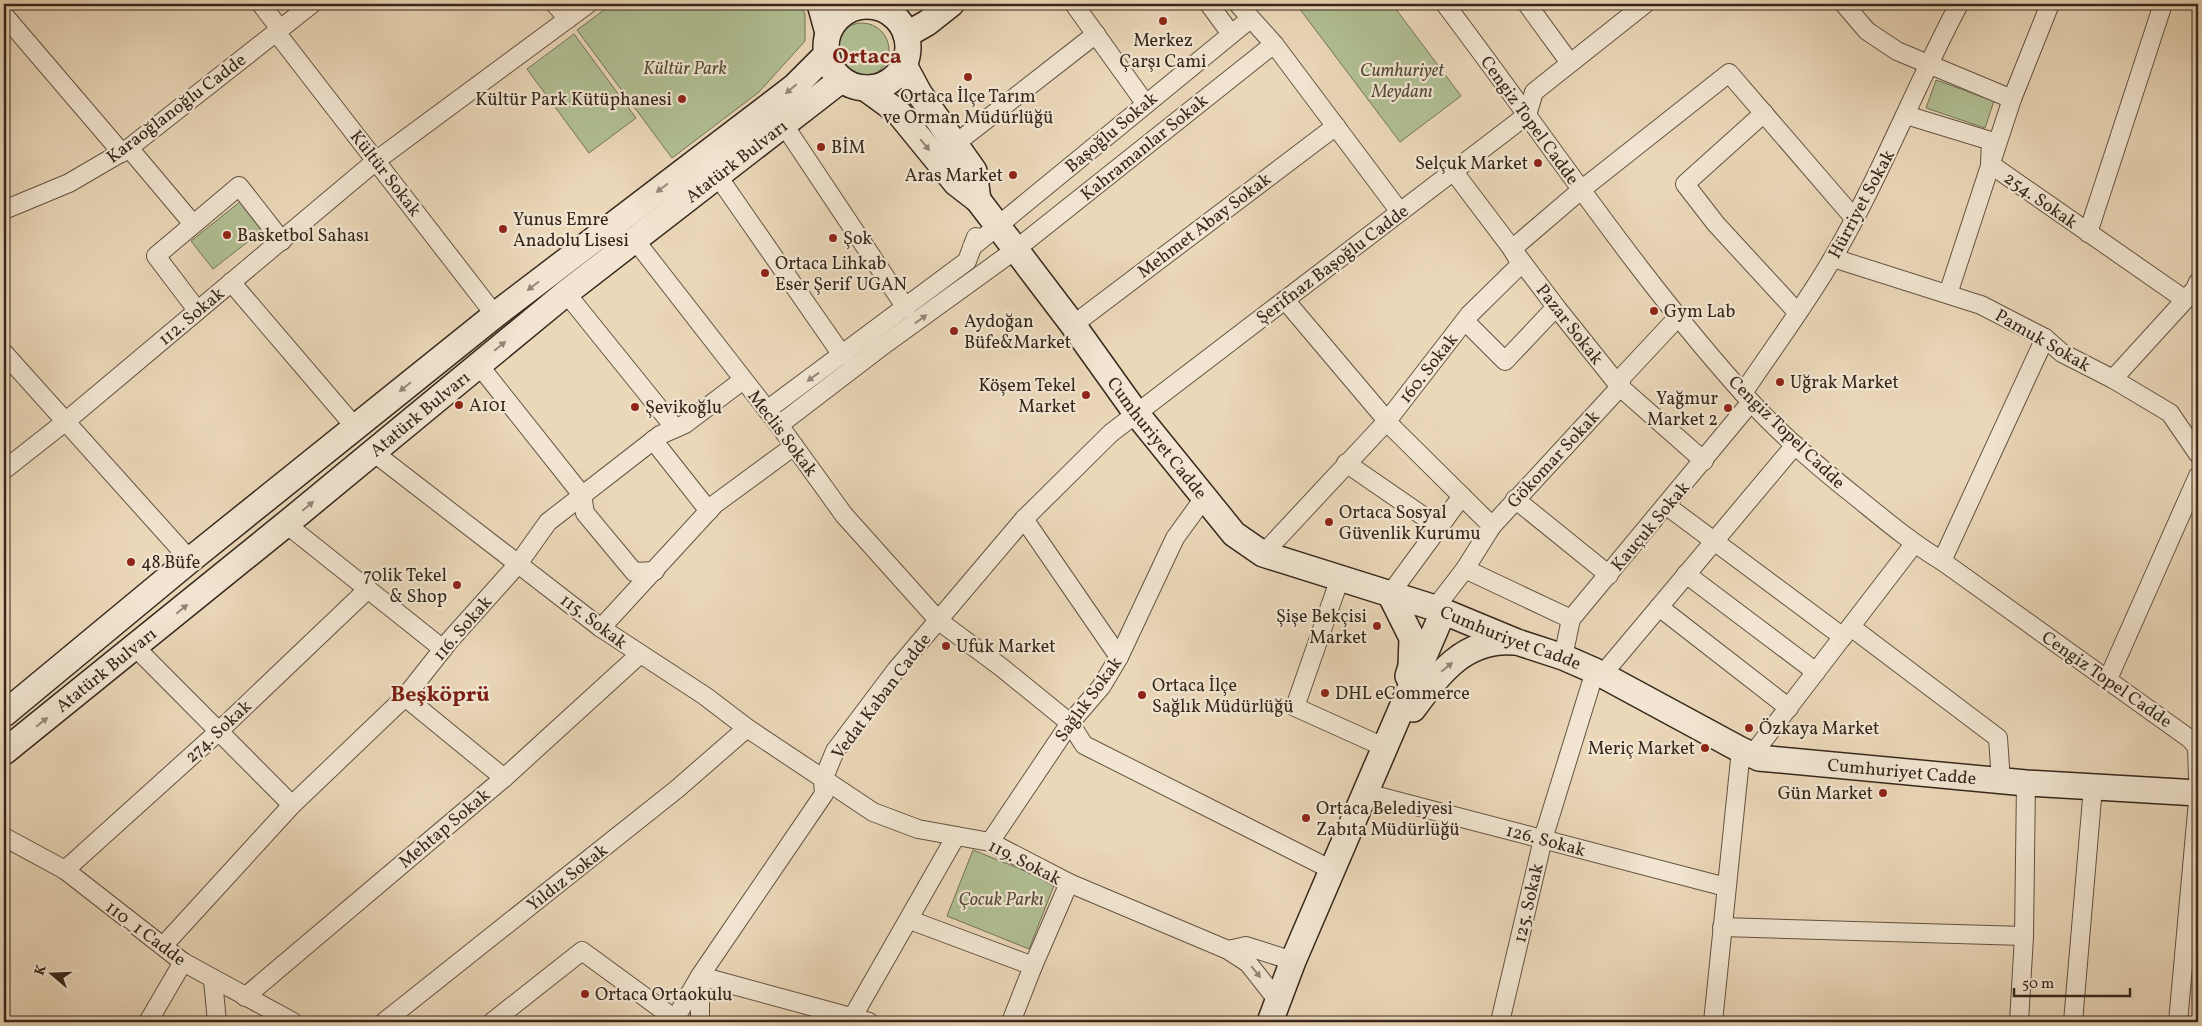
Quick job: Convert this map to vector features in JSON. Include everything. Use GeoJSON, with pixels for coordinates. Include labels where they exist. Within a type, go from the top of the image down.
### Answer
{"type":"FeatureCollection","features":[{"type":"Feature","properties":{"kind":"street","name":"Kültür Sokak"},"geometry":{"type":"LineString","coordinates":[[261,4],[278,31],[495,315]]}},
{"type":"Feature","properties":{"kind":"street","name":"Karaoğlanoğlu Cadde"},"geometry":{"type":"LineString","coordinates":[[5,206],[69,182],[126,151],[312,4]]}},
{"type":"Feature","properties":{"kind":"street"},"geometry":{"type":"LineString","coordinates":[[555,4],[568,19]]}},
{"type":"Feature","properties":{"kind":"street","name":"112. Sokak"},"geometry":{"type":"LineString","coordinates":[[4,470],[65,422],[377,160],[588,4]]}},
{"type":"Feature","properties":{"kind":"street"},"geometry":{"type":"LineString","coordinates":[[820,4],[829,64],[841,80],[856,87],[865,88],[882,85],[891,80],[904,65],[908,45],[906,35],[895,17],[898,7],[862,5],[851,8],[841,14],[833,23],[827,44]]}},
{"type":"Feature","properties":{"kind":"street"},"geometry":{"type":"LineString","coordinates":[[906,35],[927,23],[951,4]]}},
{"type":"Feature","properties":{"kind":"street"},"geometry":{"type":"LineString","coordinates":[[1074,4],[1145,103]]}},
{"type":"Feature","properties":{"kind":"street"},"geometry":{"type":"LineString","coordinates":[[1209,4],[1231,34]]}},
{"type":"Feature","properties":{"kind":"street"},"geometry":{"type":"LineString","coordinates":[[1238,4],[1274,44],[1400,212]]}},
{"type":"Feature","properties":{"kind":"street","name":"Cengiz Topel Cadde"},"geometry":{"type":"LineString","coordinates":[[1447,4],[1581,190],[1678,317],[1747,398],[1840,484],[1914,544],[1942,561],[2190,738],[2197,747],[2198,778]]}},
{"type":"Feature","properties":{"kind":"street"},"geometry":{"type":"LineString","coordinates":[[1527,4],[1570,63]]}},
{"type":"Feature","properties":{"kind":"street"},"geometry":{"type":"LineString","coordinates":[[1527,115],[1534,92],[1645,4]]}},
{"type":"Feature","properties":{"kind":"street"},"geometry":{"type":"LineString","coordinates":[[1844,4],[1867,31],[1897,51],[2012,99]]}},
{"type":"Feature","properties":{"kind":"street"},"geometry":{"type":"LineString","coordinates":[[1948,294],[2012,99],[2050,4]]}},
{"type":"Feature","properties":{"kind":"street"},"geometry":{"type":"LineString","coordinates":[[2088,233],[2163,4]]}},
{"type":"Feature","properties":{"kind":"street","name":"Hürriyet Sokak"},"geometry":{"type":"LineString","coordinates":[[1747,398],[1797,312],[1833,258],[1906,115],[1955,6]]}},
{"type":"Feature","properties":{"kind":"street"},"geometry":{"type":"LineString","coordinates":[[4,15],[194,224]]}},
{"type":"Feature","properties":{"kind":"street","name":"Başoğlu Sokak"},"geometry":{"type":"LineString","coordinates":[[972,247],[1145,103],[1250,19]]}},
{"type":"Feature","properties":{"kind":"street"},"geometry":{"type":"LineString","coordinates":[[955,144],[1096,34]]}},
{"type":"Feature","properties":{"kind":"street","name":"Atatürk Bulvarı"},"geometry":{"type":"LineString","coordinates":[[4,714],[190,560],[495,315],[794,87],[827,44]]}},
{"type":"Feature","properties":{"kind":"street","name":"Kahramanlar Sokak"},"geometry":{"type":"LineString","coordinates":[[779,425],[881,347],[1015,250],[1274,44]]}},
{"type":"Feature","properties":{"kind":"street","name":"Cumhuriyet Cadde"},"geometry":{"type":"LineString","coordinates":[[904,65],[919,93],[974,172],[978,200]]}},
{"type":"Feature","properties":{"kind":"street"},"geometry":{"type":"LineString","coordinates":[[1512,249],[1581,190],[1729,73],[1854,218]]}},
{"type":"Feature","properties":{"kind":"street","name":"Atatürk Bulvarı"},"geometry":{"type":"LineString","coordinates":[[4,752],[286,524],[566,293],[841,80]]}},
{"type":"Feature","properties":{"kind":"street","name":"Cumhuriyet Cadde"},"geometry":{"type":"LineString","coordinates":[[865,88],[898,112],[956,183],[978,200],[1073,325],[1136,413],[1204,498],[1234,534],[1263,554],[1439,610],[1517,642],[1563,657],[1598,673],[1746,753],[1759,758],[2026,784],[2198,793]]}},
{"type":"Feature","properties":{"kind":"street"},"geometry":{"type":"LineString","coordinates":[[1764,113],[1686,184],[1716,224],[1797,312]]}},
{"type":"Feature","properties":{"kind":"street","name":"Şerifnaz Başoğlu Cadde"},"geometry":{"type":"LineString","coordinates":[[1136,413],[1527,115]]}},
{"type":"Feature","properties":{"kind":"street","name":"254. Sokak"},"geometry":{"type":"LineString","coordinates":[[1906,115],[1991,141],[1990,164],[2088,233],[2194,291]]}},
{"type":"Feature","properties":{"kind":"street"},"geometry":{"type":"LineString","coordinates":[[784,125],[906,308]]}},
{"type":"Feature","properties":{"kind":"street","name":"Mehmet Abay Sokak"},"geometry":{"type":"LineString","coordinates":[[1073,325],[1336,126]]}},
{"type":"Feature","properties":{"kind":"street","name":"Pazar Sokak"},"geometry":{"type":"LineString","coordinates":[[1454,172],[1556,307],[1620,387],[1704,461]]}},
{"type":"Feature","properties":{"kind":"street"},"geometry":{"type":"LineString","coordinates":[[717,175],[842,355]]}},
{"type":"Feature","properties":{"kind":"street"},"geometry":{"type":"LineString","coordinates":[[197,310],[156,256],[239,186],[282,241]]}},
{"type":"Feature","properties":{"kind":"street"},"geometry":{"type":"LineString","coordinates":[[767,410],[967,261],[981,225],[978,200]]}},
{"type":"Feature","properties":{"kind":"street","name":"Meclis Sokak"},"geometry":{"type":"LineString","coordinates":[[635,240],[779,425],[844,514],[939,621],[1001,667],[1070,723],[1084,745],[1332,870]]}},
{"type":"Feature","properties":{"kind":"street","name":"160. Sokak"},"geometry":{"type":"LineString","coordinates":[[1263,554],[1387,421],[1465,320],[1521,264],[1512,249]]}},
{"type":"Feature","properties":{"kind":"street","name":"Pamuk Sokak"},"geometry":{"type":"LineString","coordinates":[[1833,258],[1981,305],[2045,338],[2062,353],[2112,379],[2170,413],[2198,454]]}},
{"type":"Feature","properties":{"kind":"street"},"geometry":{"type":"LineString","coordinates":[[231,282],[355,427]]}},
{"type":"Feature","properties":{"kind":"street"},"geometry":{"type":"LineString","coordinates":[[2112,379],[2194,291]]}},
{"type":"Feature","properties":{"kind":"street"},"geometry":{"type":"LineString","coordinates":[[566,293],[675,428]]}},
{"type":"Feature","properties":{"kind":"street"},"geometry":{"type":"LineString","coordinates":[[1285,300],[1387,421],[1492,526]]}},
{"type":"Feature","properties":{"kind":"street"},"geometry":{"type":"LineString","coordinates":[[1465,320],[1505,361],[1556,307]]}},
{"type":"Feature","properties":{"kind":"street","name":"Gökomar Sokak"},"geometry":{"type":"LineString","coordinates":[[1439,610],[1492,526],[1620,387],[1622,377],[1678,317]]}},
{"type":"Feature","properties":{"kind":"street"},"geometry":{"type":"LineString","coordinates":[[1942,561],[2045,338]]}},
{"type":"Feature","properties":{"kind":"street"},"geometry":{"type":"LineString","coordinates":[[4,353],[190,560]]}},
{"type":"Feature","properties":{"kind":"street"},"geometry":{"type":"LineString","coordinates":[[478,364],[582,496],[585,513],[634,572],[655,571]]}},
{"type":"Feature","properties":{"kind":"street","name":"116. Sokak"},"geometry":{"type":"LineString","coordinates":[[162,946],[292,806],[404,698],[443,649],[518,564],[548,522],[653,440],[685,424],[743,380]]}},
{"type":"Feature","properties":{"kind":"street","name":"Kauçuk Sokak"},"geometry":{"type":"LineString","coordinates":[[1563,657],[1571,620],[1704,461],[1747,398]]}},
{"type":"Feature","properties":{"kind":"street","name":"Vedat Kaban Cadde"},"geometry":{"type":"LineString","coordinates":[[492,1022],[582,951],[675,1019],[700,976],[824,794],[823,780],[835,751],[896,670],[1024,518],[1111,433],[1136,413]]}},
{"type":"Feature","properties":{"kind":"street"},"geometry":{"type":"LineString","coordinates":[[653,440],[709,510]]}},
{"type":"Feature","properties":{"kind":"street"},"geometry":{"type":"LineString","coordinates":[[1598,673],[1659,607],[1795,444]]}},
{"type":"Feature","properties":{"kind":"street"},"geometry":{"type":"LineString","coordinates":[[601,628],[709,510],[794,446]]}},
{"type":"Feature","properties":{"kind":"street","name":"115. Sokak"},"geometry":{"type":"LineString","coordinates":[[373,452],[601,628],[639,655],[705,696],[747,728],[823,780]]}},
{"type":"Feature","properties":{"kind":"street"},"geometry":{"type":"LineString","coordinates":[[1346,463],[1438,527]]}},
{"type":"Feature","properties":{"kind":"street"},"geometry":{"type":"LineString","coordinates":[[2108,679],[2198,476]]}},
{"type":"Feature","properties":{"kind":"street"},"geometry":{"type":"LineString","coordinates":[[1386,748],[1411,666],[1412,638],[1390,594],[1462,496]]}},
{"type":"Feature","properties":{"kind":"street","name":"Sağlık Sokak"},"geometry":{"type":"LineString","coordinates":[[990,842],[1070,723],[1100,687],[1119,657],[1175,538],[1204,498]]}},
{"type":"Feature","properties":{"kind":"street"},"geometry":{"type":"LineString","coordinates":[[1515,500],[1609,575]]}},
{"type":"Feature","properties":{"kind":"street"},"geometry":{"type":"LineString","coordinates":[[1667,506],[1714,541],[1998,738],[2001,781]]}},
{"type":"Feature","properties":{"kind":"street"},"geometry":{"type":"LineString","coordinates":[[1024,518],[1119,657]]}},
{"type":"Feature","properties":{"kind":"street"},"geometry":{"type":"LineString","coordinates":[[286,524],[443,649]]}},
{"type":"Feature","properties":{"kind":"street"},"geometry":{"type":"LineString","coordinates":[[1713,1022],[1726,887],[1746,753],[1789,708],[1914,544]]}},
{"type":"Feature","properties":{"kind":"street"},"geometry":{"type":"LineString","coordinates":[[1465,569],[1571,620]]}},
{"type":"Feature","properties":{"kind":"street"},"geometry":{"type":"LineString","coordinates":[[1686,574],[1816,672]]}},
{"type":"Feature","properties":{"kind":"street"},"geometry":{"type":"LineString","coordinates":[[1340,578],[1295,707],[1386,748]]}},
{"type":"Feature","properties":{"kind":"street","name":"274. Sokak"},"geometry":{"type":"LineString","coordinates":[[65,870],[218,732],[368,589]]}},
{"type":"Feature","properties":{"kind":"street"},"geometry":{"type":"LineString","coordinates":[[1659,607],[1789,708]]}},
{"type":"Feature","properties":{"kind":"street"},"geometry":{"type":"LineString","coordinates":[[1274,1012],[1293,961],[1386,748],[1439,610]]}},
{"type":"Feature","properties":{"kind":"street"},"geometry":{"type":"LineString","coordinates":[[1386,748],[1437,676],[1467,651],[1497,641],[1517,642]]}},
{"type":"Feature","properties":{"kind":"street"},"geometry":{"type":"LineString","coordinates":[[135,647],[292,806]]}},
{"type":"Feature","properties":{"kind":"street","name":"Mehtap Sokak"},"geometry":{"type":"LineString","coordinates":[[245,997],[504,778],[639,655]]}},
{"type":"Feature","properties":{"kind":"street","name":"125. Sokak"},"geometry":{"type":"LineString","coordinates":[[1500,1022],[1543,839],[1598,673]]}},
{"type":"Feature","properties":{"kind":"street"},"geometry":{"type":"LineString","coordinates":[[404,698],[504,778]]}},
{"type":"Feature","properties":{"kind":"street","name":"Yıldız Sokak"},"geometry":{"type":"LineString","coordinates":[[384,1022],[677,790],[747,728]]}},
{"type":"Feature","properties":{"kind":"street","name":"119. Sokak"},"geometry":{"type":"LineString","coordinates":[[823,780],[873,812],[918,829],[990,842],[1069,884],[1228,950],[1248,962],[1274,1012]]}},
{"type":"Feature","properties":{"kind":"street"},"geometry":{"type":"LineString","coordinates":[[2019,1022],[2024,936],[2026,784]]}},
{"type":"Feature","properties":{"kind":"street"},"geometry":{"type":"LineString","coordinates":[[2073,1022],[2093,787]]}},
{"type":"Feature","properties":{"kind":"street","name":"126. Sokak"},"geometry":{"type":"LineString","coordinates":[[1366,793],[1726,887]]}},
{"type":"Feature","properties":{"kind":"street"},"geometry":{"type":"LineString","coordinates":[[2178,1022],[2198,801]]}},
{"type":"Feature","properties":{"kind":"street"},"geometry":{"type":"LineString","coordinates":[[700,1022],[700,976],[860,1020],[910,920],[956,836]]}},
{"type":"Feature","properties":{"kind":"street","name":"110_1 Cadde"},"geometry":{"type":"LineString","coordinates":[[4,837],[65,870],[183,962],[293,1022]]}},
{"type":"Feature","properties":{"kind":"street"},"geometry":{"type":"LineString","coordinates":[[1011,1022],[1032,966],[1069,884]]}},
{"type":"Feature","properties":{"kind":"street"},"geometry":{"type":"LineString","coordinates":[[910,920],[1032,966]]}},
{"type":"Feature","properties":{"kind":"street"},"geometry":{"type":"LineString","coordinates":[[1722,927],[2024,936]]}},
{"type":"Feature","properties":{"kind":"street"},"geometry":{"type":"LineString","coordinates":[[1228,950],[1246,946],[1293,961]]}},
{"type":"Feature","properties":{"kind":"street"},"geometry":{"type":"LineString","coordinates":[[148,1022],[183,962]]}},
{"type":"Feature","properties":{"kind":"street"},"geometry":{"type":"LineString","coordinates":[[213,980],[217,1022]]}},
{"type":"Feature","properties":{"kind":"green space","name":"Kültür Park"},"geometry":{"type":"Polygon","coordinates":[[[612,4],[800,4],[805,14],[805,41],[759,92],[672,158],[577,30],[612,4]]]}},
{"type":"Feature","properties":{"kind":"green space","name":"Cumhuriyet Meydanı"},"geometry":{"type":"Polygon","coordinates":[[[1296,4],[1392,4],[1461,96],[1400,142],[1296,4]]]}},
{"type":"Feature","properties":{"kind":"green space"},"geometry":{"type":"Polygon","coordinates":[[[857,23],[867,23],[877,27],[885,35],[889,50],[885,65],[877,73],[867,77],[857,77],[847,73],[839,65],[835,55],[835,45],[839,35],[847,27],[857,23]]]}},
{"type":"Feature","properties":{"kind":"green space"},"geometry":{"type":"Polygon","coordinates":[[[574,34],[636,118],[589,153],[527,69],[574,34]]]}},
{"type":"Feature","properties":{"kind":"green space"},"geometry":{"type":"Polygon","coordinates":[[[1936,80],[1994,101],[1985,128],[1926,108],[1936,80]]]}},
{"type":"Feature","properties":{"kind":"green space","name":"Basketbol Sahası"},"geometry":{"type":"Polygon","coordinates":[[[241,201],[263,230],[213,269],[191,241],[241,201]]]}},
{"type":"Feature","properties":{"kind":"green space","name":"Çocuk Parkı"},"geometry":{"type":"Polygon","coordinates":[[[973,850],[1055,883],[1029,949],[947,916],[973,850]]]}},
{"type":"Feature","properties":{"kind":"place","name":"Merkez Çarşı Cami"},"geometry":{"type":"Point","coordinates":[1163,21]}},
{"type":"Feature","properties":{"kind":"place","name":"Ortaca İlçe Tarım ve Orman Müdürlüğü"},"geometry":{"type":"Point","coordinates":[968,77]}},
{"type":"Feature","properties":{"kind":"place","name":"Kültür Park Kütüphanesi"},"geometry":{"type":"Point","coordinates":[682,99]}},
{"type":"Feature","properties":{"kind":"place","name":"BİM"},"geometry":{"type":"Point","coordinates":[821,147]}},
{"type":"Feature","properties":{"kind":"place","name":"Selçuk Market"},"geometry":{"type":"Point","coordinates":[1538,163]}},
{"type":"Feature","properties":{"kind":"place","name":"Aras Market"},"geometry":{"type":"Point","coordinates":[1013,175]}},
{"type":"Feature","properties":{"kind":"place","name":"Yunus Emre Anadolu Lisesi"},"geometry":{"type":"Point","coordinates":[503,229]}},
{"type":"Feature","properties":{"kind":"place","name":"Basketbol Sahası"},"geometry":{"type":"Point","coordinates":[227,235]}},
{"type":"Feature","properties":{"kind":"place","name":"Şok"},"geometry":{"type":"Point","coordinates":[833,238]}},
{"type":"Feature","properties":{"kind":"place","name":"Ortaca Lihkab Eser Şerif UGAN"},"geometry":{"type":"Point","coordinates":[765,273]}},
{"type":"Feature","properties":{"kind":"place","name":"Gym Lab"},"geometry":{"type":"Point","coordinates":[1654,311]}},
{"type":"Feature","properties":{"kind":"place","name":"Aydoğan Büfe&Market"},"geometry":{"type":"Point","coordinates":[954,331]}},
{"type":"Feature","properties":{"kind":"place","name":"Uğrak Market"},"geometry":{"type":"Point","coordinates":[1780,382]}},
{"type":"Feature","properties":{"kind":"place","name":"Köşem Tekel Market"},"geometry":{"type":"Point","coordinates":[1086,395]}},
{"type":"Feature","properties":{"kind":"place","name":"A101"},"geometry":{"type":"Point","coordinates":[459,405]}},
{"type":"Feature","properties":{"kind":"place","name":"Şevikoğlu"},"geometry":{"type":"Point","coordinates":[635,407]}},
{"type":"Feature","properties":{"kind":"place","name":"Yağmur Market 2"},"geometry":{"type":"Point","coordinates":[1728,408]}},
{"type":"Feature","properties":{"kind":"place","name":"Ortaca Sosyal Güvenlik Kurumu"},"geometry":{"type":"Point","coordinates":[1329,522]}},
{"type":"Feature","properties":{"kind":"place","name":"48 Büfe"},"geometry":{"type":"Point","coordinates":[131,562]}},
{"type":"Feature","properties":{"kind":"place","name":"70lik Tekel & Shop"},"geometry":{"type":"Point","coordinates":[457,585]}},
{"type":"Feature","properties":{"kind":"place","name":"Şişe Bekçisi Market"},"geometry":{"type":"Point","coordinates":[1377,626]}},
{"type":"Feature","properties":{"kind":"place","name":"Ufuk Market"},"geometry":{"type":"Point","coordinates":[946,646]}},
{"type":"Feature","properties":{"kind":"place","name":"DHL eCommerce"},"geometry":{"type":"Point","coordinates":[1325,693]}},
{"type":"Feature","properties":{"kind":"place","name":"Ortaca İlçe Sağlık Müdürlüğü"},"geometry":{"type":"Point","coordinates":[1142,695]}},
{"type":"Feature","properties":{"kind":"place","name":"Özkaya Market"},"geometry":{"type":"Point","coordinates":[1749,728]}},
{"type":"Feature","properties":{"kind":"place","name":"Meriç Market"},"geometry":{"type":"Point","coordinates":[1705,748]}},
{"type":"Feature","properties":{"kind":"place","name":"Gün Market"},"geometry":{"type":"Point","coordinates":[1883,793]}},
{"type":"Feature","properties":{"kind":"place","name":"Ortaca Belediyesi Zabıta Müdürlüğü"},"geometry":{"type":"Point","coordinates":[1306,818]}},
{"type":"Feature","properties":{"kind":"place","name":"Ortaca Ortaokulu"},"geometry":{"type":"Point","coordinates":[585,994]}},
{"type":"Feature","properties":{"kind":"district","name":"Ortaca"},"geometry":{"type":"Point","coordinates":[867,55]}},
{"type":"Feature","properties":{"kind":"district","name":"Beşköprü"},"geometry":{"type":"Point","coordinates":[440,693]}}]}
